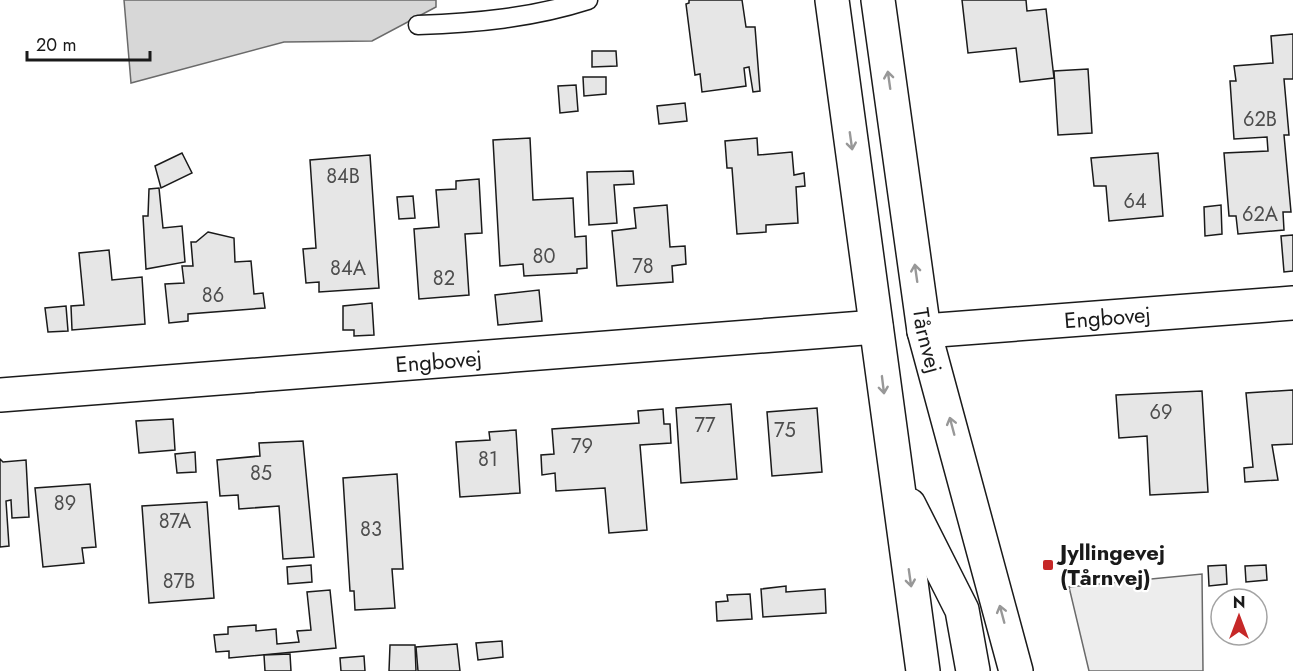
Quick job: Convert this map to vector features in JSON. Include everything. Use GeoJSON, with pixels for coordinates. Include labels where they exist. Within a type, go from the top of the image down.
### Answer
{"type":"FeatureCollection","features":[{"type":"Feature","properties":{"kind":"street"},"geometry":{"type":"LineString","coordinates":[[832,0],[923,671]]}},
{"type":"Feature","properties":{"kind":"street","name":"Tårnvej"},"geometry":{"type":"LineString","coordinates":[[878,0],[924,331],[1016,671]]}},
{"type":"Feature","properties":{"kind":"street","name":"Engbovej"},"geometry":{"type":"LineString","coordinates":[[924,331],[1293,303]]}},
{"type":"Feature","properties":{"kind":"street","name":"Engbovej"},"geometry":{"type":"LineString","coordinates":[[0,395],[876,327]]}},
{"type":"Feature","properties":{"kind":"street"},"geometry":{"type":"LineString","coordinates":[[897,482],[962,610],[973,671]]}},
{"type":"Feature","properties":{"kind":"lane"},"geometry":{"type":"LineString","coordinates":[[418,25],[482,23],[558,9],[588,0]]}},
{"type":"Feature","properties":{"kind":"shaded area"},"geometry":{"type":"Polygon","coordinates":[[[124,0],[436,0],[436,7],[372,41],[284,42],[131,83],[124,0]]]}},
{"type":"Feature","properties":{"kind":"shaded area"},"geometry":{"type":"Polygon","coordinates":[[[1202,574],[1203,671],[1089,671],[1069,587],[1202,574]]]}},
{"type":"Feature","properties":{"kind":"building"},"geometry":{"type":"Polygon","coordinates":[[[689,0],[742,0],[746,27],[755,27],[760,91],[753,92],[749,67],[744,68],[746,86],[702,92],[700,74],[695,75],[686,4],[689,0]]]}},
{"type":"Feature","properties":{"kind":"building"},"geometry":{"type":"Polygon","coordinates":[[[962,0],[1026,0],[1027,11],[1046,9],[1054,78],[1020,82],[1016,48],[968,53],[962,0]]]}},
{"type":"Feature","properties":{"kind":"building"},"geometry":{"type":"Polygon","coordinates":[[[1293,34],[1293,79],[1284,79],[1289,135],[1284,135],[1291,212],[1283,212],[1284,230],[1238,234],[1236,216],[1229,216],[1224,153],[1268,151],[1267,137],[1234,139],[1230,81],[1236,81],[1234,66],[1273,63],[1271,36],[1293,34]]]}},
{"type":"Feature","properties":{"kind":"building"},"geometry":{"type":"Polygon","coordinates":[[[592,51],[616,51],[617,66],[592,67],[592,51]]]}},
{"type":"Feature","properties":{"kind":"building"},"geometry":{"type":"Polygon","coordinates":[[[1088,69],[1092,133],[1058,135],[1054,71],[1088,69]]]}},
{"type":"Feature","properties":{"kind":"building"},"geometry":{"type":"Polygon","coordinates":[[[583,77],[606,77],[606,94],[584,96],[583,77]]]}},
{"type":"Feature","properties":{"kind":"building"},"geometry":{"type":"Polygon","coordinates":[[[576,85],[578,111],[560,113],[558,86],[576,85]]]}},
{"type":"Feature","properties":{"kind":"building"},"geometry":{"type":"Polygon","coordinates":[[[685,103],[687,121],[659,124],[657,106],[685,103]]]}},
{"type":"Feature","properties":{"kind":"building"},"geometry":{"type":"Polygon","coordinates":[[[530,138],[533,200],[573,198],[575,237],[586,236],[587,268],[577,269],[577,273],[524,276],[523,264],[500,266],[493,140],[530,138]]]}},
{"type":"Feature","properties":{"kind":"building"},"geometry":{"type":"Polygon","coordinates":[[[757,138],[758,155],[792,152],[794,175],[804,173],[805,186],[796,187],[798,223],[766,225],[766,232],[737,234],[732,168],[727,168],[725,141],[757,138]]]}},
{"type":"Feature","properties":{"kind":"building"},"geometry":{"type":"Polygon","coordinates":[[[182,153],[192,173],[161,188],[155,166],[182,153]]]}},
{"type":"Feature","properties":{"kind":"building"},"geometry":{"type":"Polygon","coordinates":[[[1158,153],[1163,216],[1109,221],[1106,186],[1094,186],[1091,158],[1158,153]]]}},
{"type":"Feature","properties":{"kind":"building"},"geometry":{"type":"Polygon","coordinates":[[[370,155],[379,288],[319,292],[319,282],[306,283],[303,249],[316,248],[310,160],[370,155]]]}},
{"type":"Feature","properties":{"kind":"building"},"geometry":{"type":"Polygon","coordinates":[[[633,171],[634,184],[614,185],[617,223],[589,225],[587,172],[633,171]]]}},
{"type":"Feature","properties":{"kind":"building"},"geometry":{"type":"Polygon","coordinates":[[[479,179],[482,233],[465,234],[469,295],[419,299],[414,229],[439,227],[436,190],[456,189],[456,181],[479,179]]]}},
{"type":"Feature","properties":{"kind":"building"},"geometry":{"type":"Polygon","coordinates":[[[159,188],[163,228],[182,226],[185,262],[146,269],[143,216],[148,216],[149,189],[159,188]]]}},
{"type":"Feature","properties":{"kind":"building"},"geometry":{"type":"Polygon","coordinates":[[[413,196],[415,218],[399,219],[397,197],[413,196]]]}},
{"type":"Feature","properties":{"kind":"building"},"geometry":{"type":"Polygon","coordinates":[[[667,205],[670,247],[685,246],[686,264],[672,266],[673,282],[617,286],[612,231],[636,228],[634,208],[667,205]]]}},
{"type":"Feature","properties":{"kind":"building"},"geometry":{"type":"Polygon","coordinates":[[[1221,205],[1222,234],[1205,236],[1204,207],[1221,205]]]}},
{"type":"Feature","properties":{"kind":"building"},"geometry":{"type":"Polygon","coordinates":[[[208,232],[234,238],[235,262],[251,261],[254,294],[263,293],[265,308],[188,314],[188,321],[169,323],[165,284],[184,283],[182,266],[193,266],[191,242],[196,242],[208,232]]]}},
{"type":"Feature","properties":{"kind":"building"},"geometry":{"type":"Polygon","coordinates":[[[1293,235],[1293,271],[1284,272],[1281,236],[1293,235]]]}},
{"type":"Feature","properties":{"kind":"building"},"geometry":{"type":"Polygon","coordinates":[[[109,250],[112,280],[142,277],[145,324],[72,330],[71,306],[84,305],[79,253],[109,250]]]}},
{"type":"Feature","properties":{"kind":"building"},"geometry":{"type":"Polygon","coordinates":[[[539,290],[542,321],[498,325],[495,295],[539,290]]]}},
{"type":"Feature","properties":{"kind":"building"},"geometry":{"type":"Polygon","coordinates":[[[372,303],[374,335],[354,336],[354,330],[343,330],[343,306],[372,303]]]}},
{"type":"Feature","properties":{"kind":"building"},"geometry":{"type":"Polygon","coordinates":[[[66,306],[68,331],[48,332],[45,308],[66,306]]]}},
{"type":"Feature","properties":{"kind":"building"},"geometry":{"type":"Polygon","coordinates":[[[1293,390],[1293,444],[1272,445],[1278,480],[1245,482],[1244,468],[1253,467],[1246,393],[1293,390]]]}},
{"type":"Feature","properties":{"kind":"building"},"geometry":{"type":"Polygon","coordinates":[[[1202,391],[1208,492],[1150,495],[1147,436],[1119,438],[1116,395],[1202,391]]]}},
{"type":"Feature","properties":{"kind":"building"},"geometry":{"type":"Polygon","coordinates":[[[731,404],[737,479],[681,483],[676,408],[731,404]]]}},
{"type":"Feature","properties":{"kind":"building"},"geometry":{"type":"Polygon","coordinates":[[[817,408],[822,472],[772,476],[767,412],[817,408]]]}},
{"type":"Feature","properties":{"kind":"building"},"geometry":{"type":"Polygon","coordinates":[[[663,409],[664,424],[670,424],[671,443],[640,445],[647,530],[609,533],[605,488],[556,491],[555,473],[542,475],[541,455],[554,454],[552,429],[639,423],[638,411],[663,409]]]}},
{"type":"Feature","properties":{"kind":"building"},"geometry":{"type":"Polygon","coordinates":[[[173,419],[175,450],[139,453],[136,421],[173,419]]]}},
{"type":"Feature","properties":{"kind":"building"},"geometry":{"type":"Polygon","coordinates":[[[516,430],[520,493],[460,497],[456,442],[490,440],[489,432],[516,430]]]}},
{"type":"Feature","properties":{"kind":"building"},"geometry":{"type":"Polygon","coordinates":[[[303,441],[314,557],[283,559],[279,506],[239,509],[238,495],[220,496],[217,460],[260,456],[259,443],[303,441]]]}},
{"type":"Feature","properties":{"kind":"building"},"geometry":{"type":"Polygon","coordinates":[[[195,452],[196,472],[177,473],[175,454],[195,452]]]}},
{"type":"Feature","properties":{"kind":"building"},"geometry":{"type":"Polygon","coordinates":[[[0,459],[3,462],[26,460],[29,517],[12,518],[11,500],[6,501],[9,546],[0,547],[0,459]]]}},
{"type":"Feature","properties":{"kind":"building"},"geometry":{"type":"Polygon","coordinates":[[[397,474],[403,569],[392,569],[395,608],[355,610],[354,591],[350,591],[343,478],[397,474]]]}},
{"type":"Feature","properties":{"kind":"building"},"geometry":{"type":"Polygon","coordinates":[[[90,484],[96,547],[82,548],[84,563],[43,567],[35,488],[90,484]]]}},
{"type":"Feature","properties":{"kind":"building"},"geometry":{"type":"Polygon","coordinates":[[[207,502],[214,598],[149,603],[142,506],[207,502]]]}},
{"type":"Feature","properties":{"kind":"building"},"geometry":{"type":"Polygon","coordinates":[[[311,565],[312,582],[288,584],[287,567],[311,565]]]}},
{"type":"Feature","properties":{"kind":"building"},"geometry":{"type":"Polygon","coordinates":[[[1226,565],[1227,584],[1209,586],[1208,566],[1226,565]]]}},
{"type":"Feature","properties":{"kind":"building"},"geometry":{"type":"Polygon","coordinates":[[[1266,565],[1267,580],[1246,582],[1245,566],[1266,565]]]}},
{"type":"Feature","properties":{"kind":"building"},"geometry":{"type":"Polygon","coordinates":[[[786,586],[786,592],[825,589],[826,613],[763,617],[761,589],[786,586]]]}},
{"type":"Feature","properties":{"kind":"building"},"geometry":{"type":"Polygon","coordinates":[[[330,590],[336,648],[229,658],[229,651],[216,652],[214,635],[228,634],[228,627],[256,625],[256,631],[276,629],[277,644],[299,642],[297,631],[311,630],[307,592],[330,590]]]}},
{"type":"Feature","properties":{"kind":"building"},"geometry":{"type":"Polygon","coordinates":[[[750,594],[752,619],[717,621],[716,602],[728,601],[727,595],[750,594]]]}},
{"type":"Feature","properties":{"kind":"building"},"geometry":{"type":"Polygon","coordinates":[[[502,641],[503,657],[478,660],[476,643],[502,641]]]}},
{"type":"Feature","properties":{"kind":"building"},"geometry":{"type":"Polygon","coordinates":[[[457,644],[460,671],[418,671],[416,647],[457,644]]]}},
{"type":"Feature","properties":{"kind":"building"},"geometry":{"type":"Polygon","coordinates":[[[390,645],[415,645],[416,671],[389,671],[390,645]]]}},
{"type":"Feature","properties":{"kind":"building"},"geometry":{"type":"Polygon","coordinates":[[[290,654],[291,671],[265,671],[264,655],[290,654]]]}},
{"type":"Feature","properties":{"kind":"building"},"geometry":{"type":"Polygon","coordinates":[[[364,656],[365,671],[341,671],[340,658],[364,656]]]}},
{"type":"Feature","properties":{"kind":"place","name":"Jyllingevej (Tårnvej)"},"geometry":{"type":"Point","coordinates":[1048,565]}}]}
